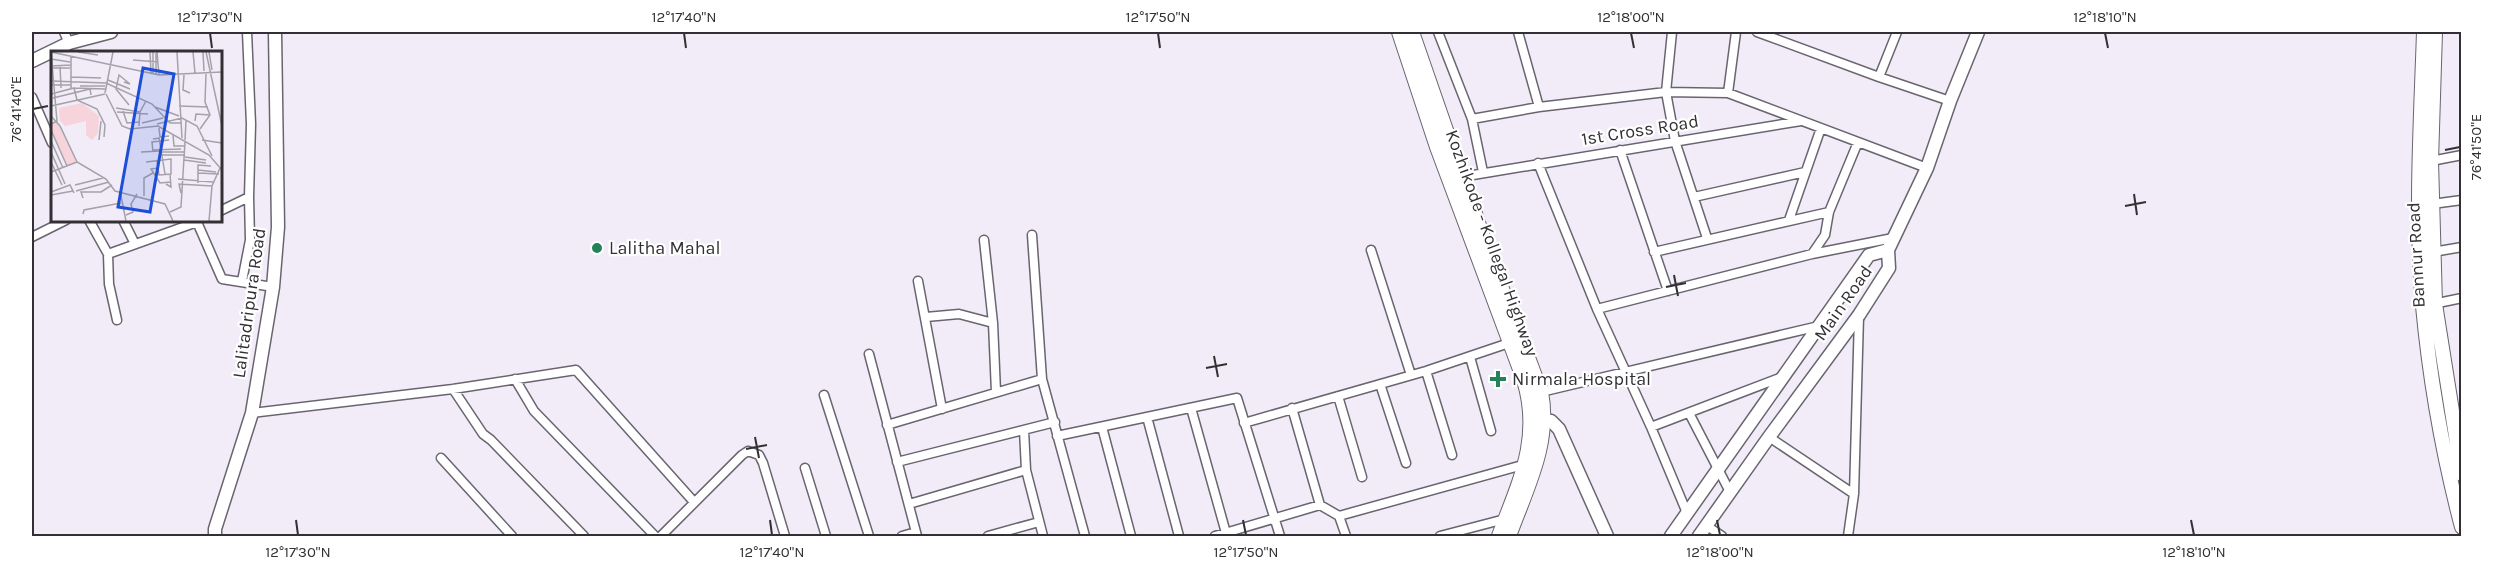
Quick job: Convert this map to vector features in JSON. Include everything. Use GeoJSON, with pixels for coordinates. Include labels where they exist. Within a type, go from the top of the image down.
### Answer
{"type":"FeatureCollection","features":[{"type":"Feature","properties":{"kind":"main road","name":"Kozhikode - Kollegal Highway"},"geometry":{"type":"LineString","coordinates":[[1398,32],[1437,147],[1515,341],[1541,392],[1538,419]]}},
{"type":"Feature","properties":{"kind":"main road","name":"Kozhikode - Kollegal Highway"},"geometry":{"type":"LineString","coordinates":[[1412,32],[1515,341],[1543,435],[1499,537]]}},
{"type":"Feature","properties":{"kind":"main road"},"geometry":{"type":"LineString","coordinates":[[2424,32],[2419,195],[2445,463],[2462,527]]}},
{"type":"Feature","properties":{"kind":"main road","name":"Bannur Road"},"geometry":{"type":"LineString","coordinates":[[2435,32],[2431,161],[2433,252],[2429,304],[2462,474]]}},
{"type":"Feature","properties":{"kind":"main road","name":"Kozhikode - Kollegal Highway"},"geometry":{"type":"LineString","coordinates":[[1509,537],[1531,464]]}},
{"type":"Feature","properties":{"kind":"street"},"geometry":{"type":"LineString","coordinates":[[32,61],[66,37],[111,32]]}},
{"type":"Feature","properties":{"kind":"street"},"geometry":{"type":"LineString","coordinates":[[242,281],[249,240],[251,124],[247,32]]}},
{"type":"Feature","properties":{"kind":"street","name":"Lalitadripura Road"},"geometry":{"type":"LineString","coordinates":[[214,537],[214,529],[252,413],[273,287],[278,215],[275,32]]}},
{"type":"Feature","properties":{"kind":"street"},"geometry":{"type":"LineString","coordinates":[[1438,32],[1472,119],[1483,172]]}},
{"type":"Feature","properties":{"kind":"street"},"geometry":{"type":"LineString","coordinates":[[1518,32],[1539,107]]}},
{"type":"Feature","properties":{"kind":"street"},"geometry":{"type":"LineString","coordinates":[[1672,32],[1666,92],[1675,141],[1707,238]]}},
{"type":"Feature","properties":{"kind":"street"},"geometry":{"type":"LineString","coordinates":[[1728,93],[1736,32]]}},
{"type":"Feature","properties":{"kind":"street"},"geometry":{"type":"LineString","coordinates":[[1757,32],[1950,101]]}},
{"type":"Feature","properties":{"kind":"street"},"geometry":{"type":"LineString","coordinates":[[1879,77],[1897,32]]}},
{"type":"Feature","properties":{"kind":"street","name":"Main Road"},"geometry":{"type":"LineString","coordinates":[[1699,537],[1769,436],[1859,315],[1889,268],[1891,244],[1927,168],[1950,101],[1978,32]]}},
{"type":"Feature","properties":{"kind":"street"},"geometry":{"type":"LineString","coordinates":[[1472,119],[1539,107],[1666,92],[1728,93],[1927,168]]}},
{"type":"Feature","properties":{"kind":"street"},"geometry":{"type":"LineString","coordinates":[[32,98],[51,141]]}},
{"type":"Feature","properties":{"kind":"street","name":"1st Cross Road"},"geometry":{"type":"LineString","coordinates":[[1461,177],[1802,121]]}},
{"type":"Feature","properties":{"kind":"street"},"geometry":{"type":"LineString","coordinates":[[1790,220],[1821,128]]}},
{"type":"Feature","properties":{"kind":"street"},"geometry":{"type":"LineString","coordinates":[[1812,254],[1825,235],[1829,212],[1858,142]]}},
{"type":"Feature","properties":{"kind":"street"},"geometry":{"type":"LineString","coordinates":[[1620,150],[1668,291]]}},
{"type":"Feature","properties":{"kind":"street"},"geometry":{"type":"LineString","coordinates":[[2431,161],[2462,155]]}},
{"type":"Feature","properties":{"kind":"street"},"geometry":{"type":"LineString","coordinates":[[1538,163],[1597,309],[1687,513]]}},
{"type":"Feature","properties":{"kind":"street"},"geometry":{"type":"LineString","coordinates":[[1694,197],[1805,172]]}},
{"type":"Feature","properties":{"kind":"street"},"geometry":{"type":"LineString","coordinates":[[222,210],[249,197]]}},
{"type":"Feature","properties":{"kind":"street"},"geometry":{"type":"LineString","coordinates":[[2432,204],[2462,200]]}},
{"type":"Feature","properties":{"kind":"street"},"geometry":{"type":"LineString","coordinates":[[1654,252],[1707,238],[1829,212]]}},
{"type":"Feature","properties":{"kind":"street"},"geometry":{"type":"LineString","coordinates":[[32,237],[62,222]]}},
{"type":"Feature","properties":{"kind":"street"},"geometry":{"type":"LineString","coordinates":[[90,222],[108,254],[109,284],[117,320]]}},
{"type":"Feature","properties":{"kind":"street"},"geometry":{"type":"LineString","coordinates":[[124,222],[135,244]]}},
{"type":"Feature","properties":{"kind":"street"},"geometry":{"type":"LineString","coordinates":[[108,254],[195,222]]}},
{"type":"Feature","properties":{"kind":"street"},"geometry":{"type":"LineString","coordinates":[[198,222],[222,279],[273,287]]}},
{"type":"Feature","properties":{"kind":"street"},"geometry":{"type":"LineString","coordinates":[[1032,235],[1042,380],[1085,537]]}},
{"type":"Feature","properties":{"kind":"street"},"geometry":{"type":"LineString","coordinates":[[984,240],[993,323],[996,392]]}},
{"type":"Feature","properties":{"kind":"street"},"geometry":{"type":"LineString","coordinates":[[1597,309],[1812,254],[1891,244]]}},
{"type":"Feature","properties":{"kind":"street"},"geometry":{"type":"LineString","coordinates":[[1671,537],[1869,255],[1891,244]]}},
{"type":"Feature","properties":{"kind":"street"},"geometry":{"type":"LineString","coordinates":[[2433,252],[2462,247]]}},
{"type":"Feature","properties":{"kind":"street"},"geometry":{"type":"LineString","coordinates":[[1371,250],[1411,375]]}},
{"type":"Feature","properties":{"kind":"street"},"geometry":{"type":"LineString","coordinates":[[918,281],[926,317],[933,371],[942,409]]}},
{"type":"Feature","properties":{"kind":"street"},"geometry":{"type":"LineString","coordinates":[[2429,304],[2462,298]]}},
{"type":"Feature","properties":{"kind":"street"},"geometry":{"type":"LineString","coordinates":[[926,317],[959,314],[993,323]]}},
{"type":"Feature","properties":{"kind":"street"},"geometry":{"type":"LineString","coordinates":[[1848,537],[1854,494],[1859,315]]}},
{"type":"Feature","properties":{"kind":"street"},"geometry":{"type":"LineString","coordinates":[[1541,392],[1625,370],[1820,326]]}},
{"type":"Feature","properties":{"kind":"street"},"geometry":{"type":"LineString","coordinates":[[1244,423],[1426,371],[1515,341]]}},
{"type":"Feature","properties":{"kind":"street"},"geometry":{"type":"LineString","coordinates":[[869,354],[916,534],[902,537]]}},
{"type":"Feature","properties":{"kind":"street"},"geometry":{"type":"LineString","coordinates":[[1470,357],[1491,431]]}},
{"type":"Feature","properties":{"kind":"street"},"geometry":{"type":"LineString","coordinates":[[252,413],[576,370],[694,502]]}},
{"type":"Feature","properties":{"kind":"street"},"geometry":{"type":"LineString","coordinates":[[1426,371],[1452,455]]}},
{"type":"Feature","properties":{"kind":"street"},"geometry":{"type":"LineString","coordinates":[[1651,428],[1784,376]]}},
{"type":"Feature","properties":{"kind":"street"},"geometry":{"type":"LineString","coordinates":[[515,379],[534,411],[656,537]]}},
{"type":"Feature","properties":{"kind":"street"},"geometry":{"type":"LineString","coordinates":[[888,425],[1042,380]]}},
{"type":"Feature","properties":{"kind":"street"},"geometry":{"type":"LineString","coordinates":[[1380,384],[1406,464]]}},
{"type":"Feature","properties":{"kind":"street"},"geometry":{"type":"LineString","coordinates":[[453,388],[483,434],[584,537]]}},
{"type":"Feature","properties":{"kind":"street"},"geometry":{"type":"LineString","coordinates":[[824,395],[869,537]]}},
{"type":"Feature","properties":{"kind":"street"},"geometry":{"type":"LineString","coordinates":[[1338,396],[1362,477]]}},
{"type":"Feature","properties":{"kind":"street"},"geometry":{"type":"LineString","coordinates":[[1057,436],[1237,398],[1280,537]]}},
{"type":"Feature","properties":{"kind":"street"},"geometry":{"type":"LineString","coordinates":[[1191,408],[1226,533]]}},
{"type":"Feature","properties":{"kind":"street"},"geometry":{"type":"LineString","coordinates":[[1292,408],[1320,505],[1339,516],[1346,537]]}},
{"type":"Feature","properties":{"kind":"street"},"geometry":{"type":"LineString","coordinates":[[1689,413],[1730,492]]}},
{"type":"Feature","properties":{"kind":"street"},"geometry":{"type":"LineString","coordinates":[[1147,417],[1179,537]]}},
{"type":"Feature","properties":{"kind":"street"},"geometry":{"type":"LineString","coordinates":[[1538,419],[1551,421],[1559,429],[1607,537]]}},
{"type":"Feature","properties":{"kind":"street"},"geometry":{"type":"LineString","coordinates":[[897,462],[1055,422]]}},
{"type":"Feature","properties":{"kind":"street"},"geometry":{"type":"LineString","coordinates":[[1102,427],[1131,537]]}},
{"type":"Feature","properties":{"kind":"street"},"geometry":{"type":"LineString","coordinates":[[1024,430],[1026,470],[1043,537]]}},
{"type":"Feature","properties":{"kind":"street"},"geometry":{"type":"LineString","coordinates":[[1769,436],[1854,494]]}},
{"type":"Feature","properties":{"kind":"street"},"geometry":{"type":"LineString","coordinates":[[661,537],[742,454],[748,451],[759,455],[763,463],[785,537]]}},
{"type":"Feature","properties":{"kind":"street"},"geometry":{"type":"LineString","coordinates":[[441,458],[512,537]]}},
{"type":"Feature","properties":{"kind":"street"},"geometry":{"type":"LineString","coordinates":[[1339,516],[1531,464]]}},
{"type":"Feature","properties":{"kind":"street"},"geometry":{"type":"LineString","coordinates":[[805,468],[826,537]]}},
{"type":"Feature","properties":{"kind":"street"},"geometry":{"type":"LineString","coordinates":[[909,504],[1026,470]]}},
{"type":"Feature","properties":{"kind":"street"},"geometry":{"type":"LineString","coordinates":[[1215,537],[1320,505]]}},
{"type":"Feature","properties":{"kind":"street"},"geometry":{"type":"LineString","coordinates":[[1440,537],[1505,519]]}},
{"type":"Feature","properties":{"kind":"street"},"geometry":{"type":"LineString","coordinates":[[988,537],[1039,522]]}},
{"type":"Feature","properties":{"kind":"street"},"geometry":{"type":"LineString","coordinates":[[1707,526],[1722,537]]}},
{"type":"Feature","properties":{"kind":"place","name":"Lalitha Mahal"},"geometry":{"type":"Point","coordinates":[597,248]}},
{"type":"Feature","properties":{"kind":"place","name":"Nirmala Hospital"},"geometry":{"type":"Point","coordinates":[1498,379]}}]}
